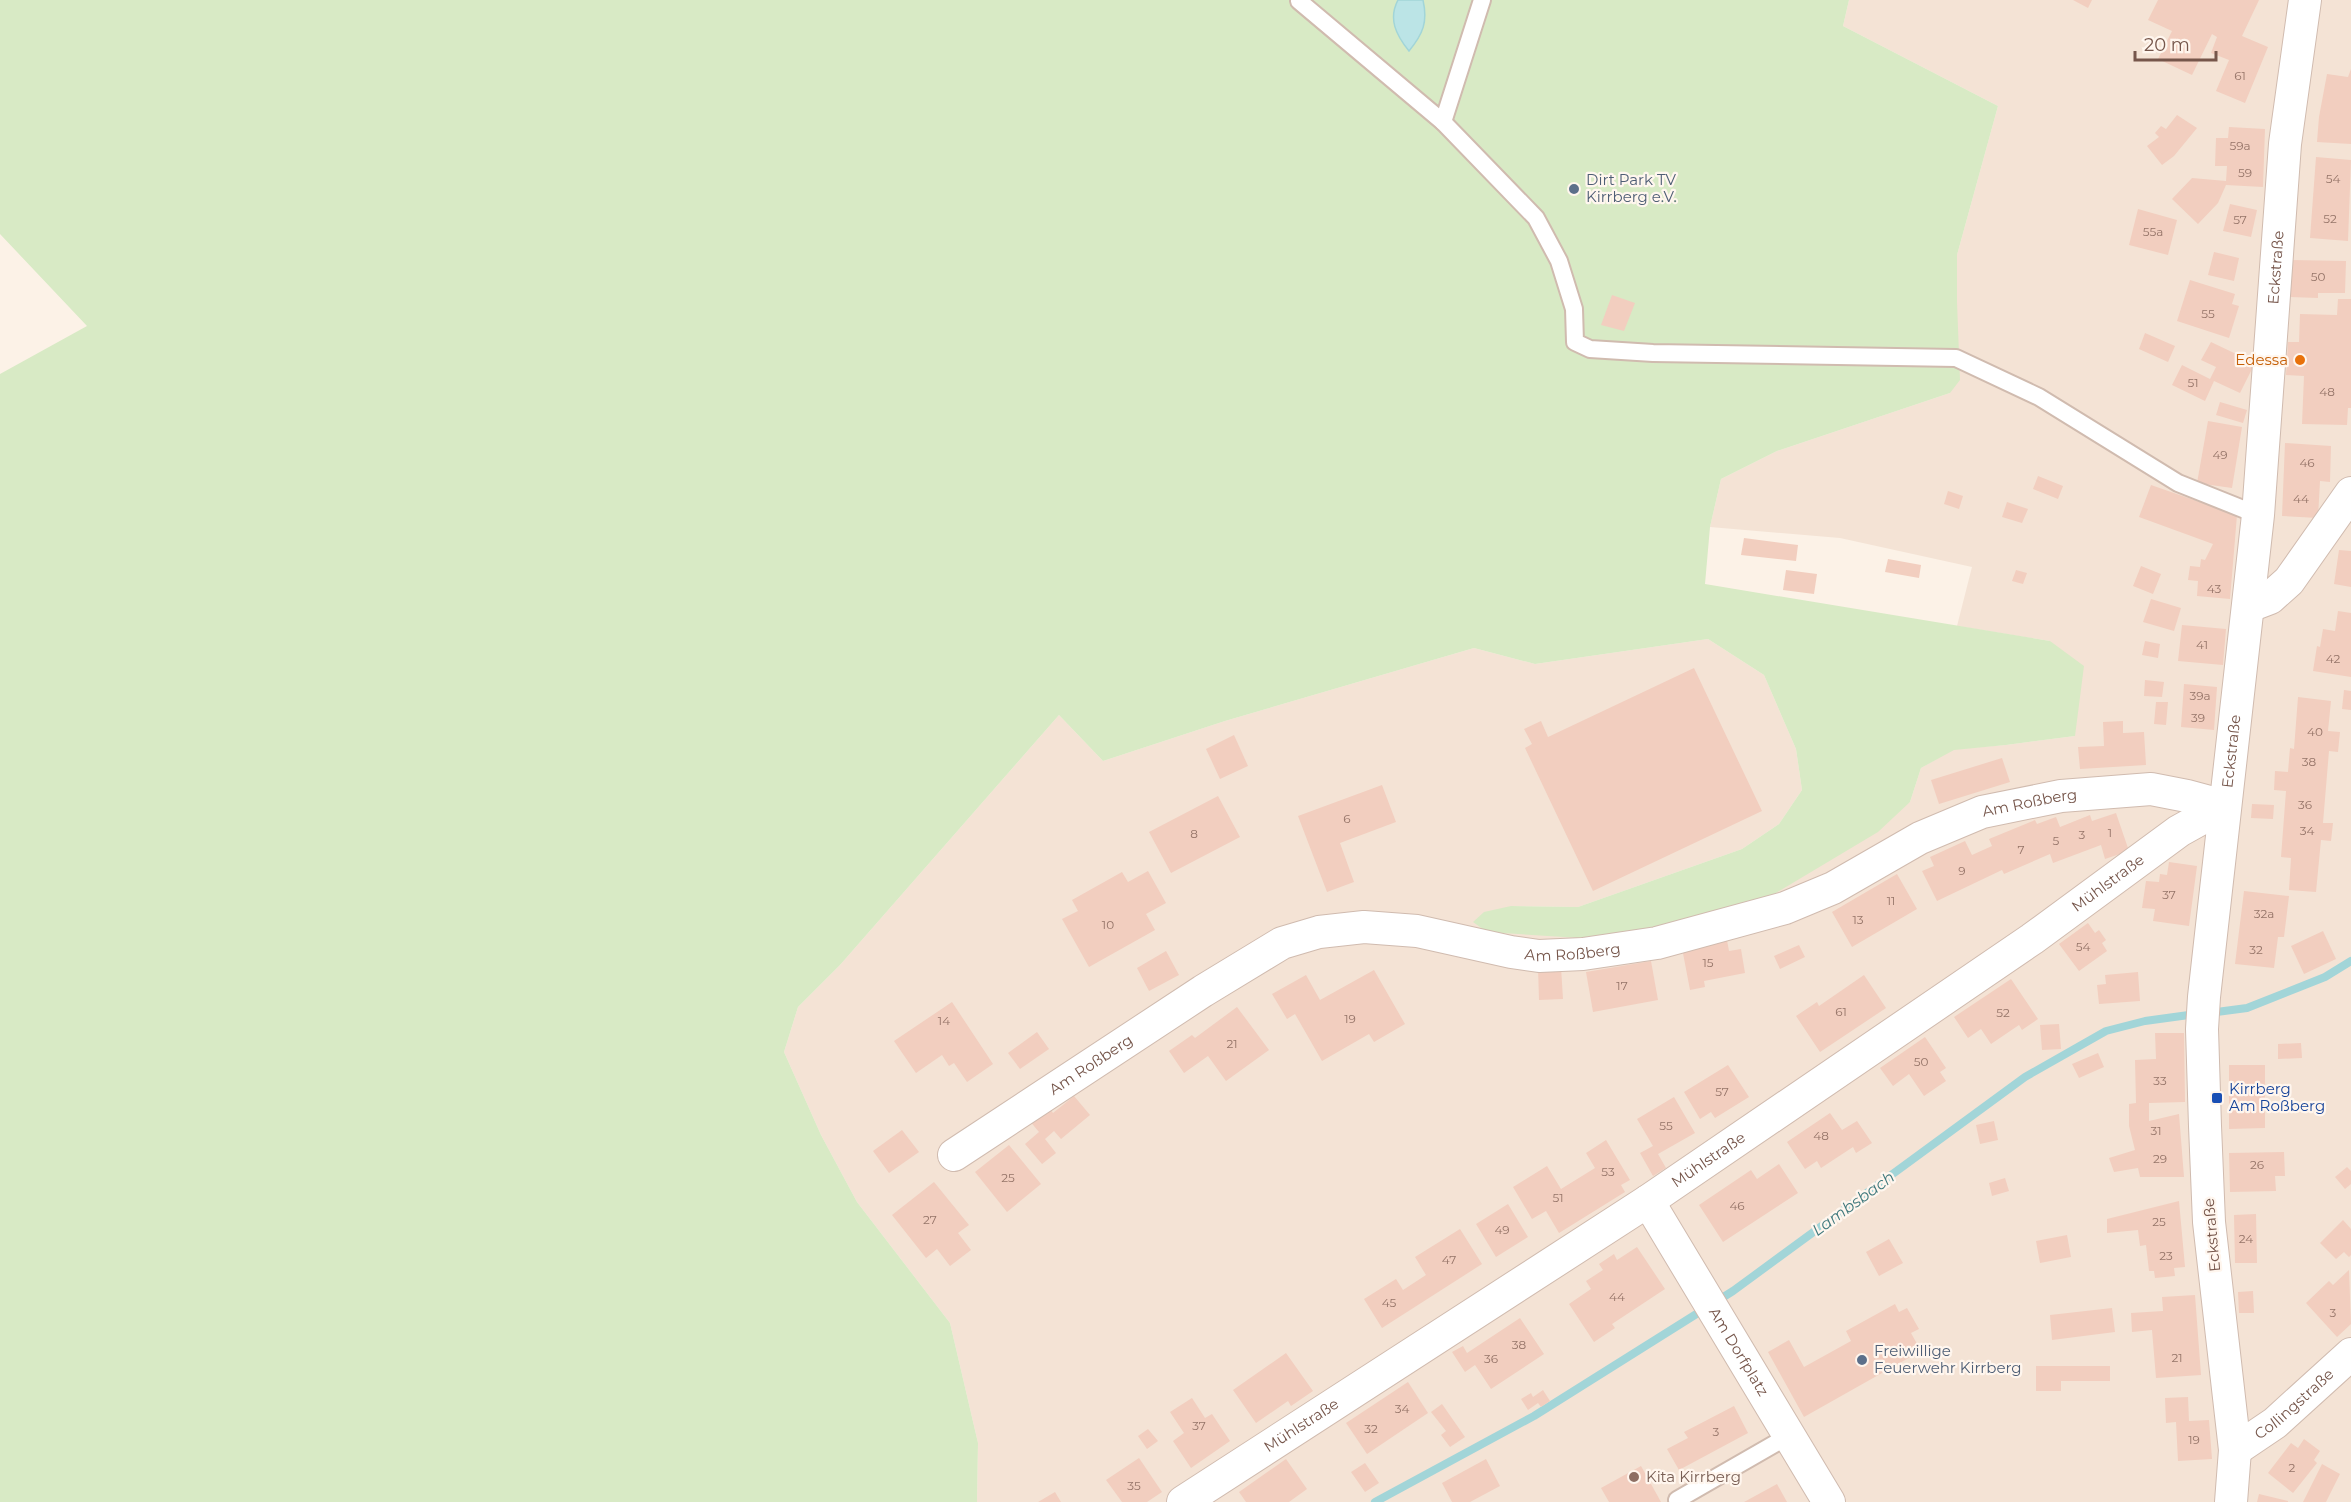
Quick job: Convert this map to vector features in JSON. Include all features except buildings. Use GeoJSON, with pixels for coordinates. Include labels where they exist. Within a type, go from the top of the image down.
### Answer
{"type":"FeatureCollection","features":[{"type":"Feature","properties":{"kind":"street","name":"Eckstraße"},"geometry":{"type":"LineString","coordinates":[[2231,1502],[2235,1449],[2209,1222],[2202,1029],[2224,806],[2258,515],[2285,144],[2305,0]]}},
{"type":"Feature","properties":{"kind":"street"},"geometry":{"type":"LineString","coordinates":[[2249,606],[2270,598],[2289,581],[2351,493]]}},
{"type":"Feature","properties":{"kind":"street","name":"Am Roßberg"},"geometry":{"type":"LineString","coordinates":[[954,1155],[1203,991],[1282,943],[1319,932],[1364,927],[1417,931],[1539,956],[1583,954],[1657,943],[1785,908],[1833,888],[1920,838],[1982,812],[2061,796],[2151,789],[2224,806]]}},
{"type":"Feature","properties":{"kind":"street","name":"Mühlstraße"},"geometry":{"type":"LineString","coordinates":[[1184,1502],[1647,1201],[2032,939],[2179,831],[2224,806]]}},
{"type":"Feature","properties":{"kind":"street","name":"Am Dorfplatz"},"geometry":{"type":"LineString","coordinates":[[1647,1201],[1829,1502]]}},
{"type":"Feature","properties":{"kind":"street","name":"Collingstraße"},"geometry":{"type":"LineString","coordinates":[[2235,1449],[2275,1423],[2351,1354]]}},
{"type":"Feature","properties":{"kind":"lane"},"geometry":{"type":"LineString","coordinates":[[1443,122],[1482,0]]}},
{"type":"Feature","properties":{"kind":"lane"},"geometry":{"type":"LineString","coordinates":[[1299,1],[1443,122],[1536,218],[1559,261],[1574,309],[1575,342],[1590,349],[1653,353],[1956,358],[2038,397],[2178,483],[2258,515]]}},
{"type":"Feature","properties":{"kind":"lane"},"geometry":{"type":"LineString","coordinates":[[1677,1500],[1790,1435]]}},
{"type":"Feature","properties":{"kind":"shaded area"},"geometry":{"type":"Polygon","coordinates":[[[1849,0],[2351,0],[2351,1502],[977,1502],[978,1443],[950,1323],[857,1202],[821,1135],[784,1052],[798,1007],[840,965],[1059,715],[1103,761],[1225,721],[1474,648],[1535,664],[1708,639],[1764,675],[1796,749],[1802,790],[1779,824],[1742,849],[1578,907],[1511,906],[1580,938],[1910,802],[1921,768],[1954,749],[2075,736],[2050,641],[1957,626],[1972,567],[1840,538],[1710,527],[1721,479],[1777,451],[1950,393],[1957,302],[1957,255],[1998,106],[1843,26],[1849,0]]]}},
{"type":"Feature","properties":{"kind":"green space"},"geometry":{"type":"Polygon","coordinates":[[[0,0],[1849,0],[1843,26],[1998,106],[1957,255],[1960,380],[1950,393],[1777,451],[1721,479],[1710,527],[1705,584],[2050,641],[2084,666],[2075,736],[1954,750],[1921,768],[1910,802],[1878,832],[1764,900],[1644,931],[1580,938],[1487,932],[1473,922],[1484,912],[1511,906],[1578,907],[1742,849],[1779,824],[1802,790],[1796,749],[1764,675],[1708,639],[1535,664],[1474,648],[1225,721],[1103,761],[1059,715],[840,965],[798,1007],[784,1052],[821,1135],[857,1202],[950,1323],[978,1443],[977,1502],[0,1502],[0,374],[87,326],[0,234],[0,0]]]}},
{"type":"Feature","properties":{"kind":"water"},"geometry":{"type":"Polygon","coordinates":[[[1398,0],[1423,0],[1425,15],[1423,27],[1409,51],[1395,27],[1394,14],[1398,0]]]}},
{"type":"Feature","properties":{"kind":"waterway","name":"Lambsbach"},"geometry":{"type":"LineString","coordinates":[[2209,1013],[2247,1008],[2325,977],[2351,961]]}},
{"type":"Feature","properties":{"kind":"waterway","name":"Lambsbach"},"geometry":{"type":"LineString","coordinates":[[1375,1502],[1534,1416],[1733,1291],[2025,1077],[2106,1031],[2145,1021],[2196,1014]]}},
{"type":"Feature","properties":{"kind":"place","name":"Dirt Park TV Kirrberg e.V."},"geometry":{"type":"Point","coordinates":[1574,189]}},
{"type":"Feature","properties":{"kind":"place","name":"Edessa"},"geometry":{"type":"Point","coordinates":[2300,360]}},
{"type":"Feature","properties":{"kind":"place","name":"Kirrberg Am Roßberg"},"geometry":{"type":"Point","coordinates":[2217,1098]}},
{"type":"Feature","properties":{"kind":"place","name":"Freiwillige Feuerwehr Kirrberg"},"geometry":{"type":"Point","coordinates":[1862,1360]}},
{"type":"Feature","properties":{"kind":"place","name":"Kita Kirrberg"},"geometry":{"type":"Point","coordinates":[1634,1477]}}]}
